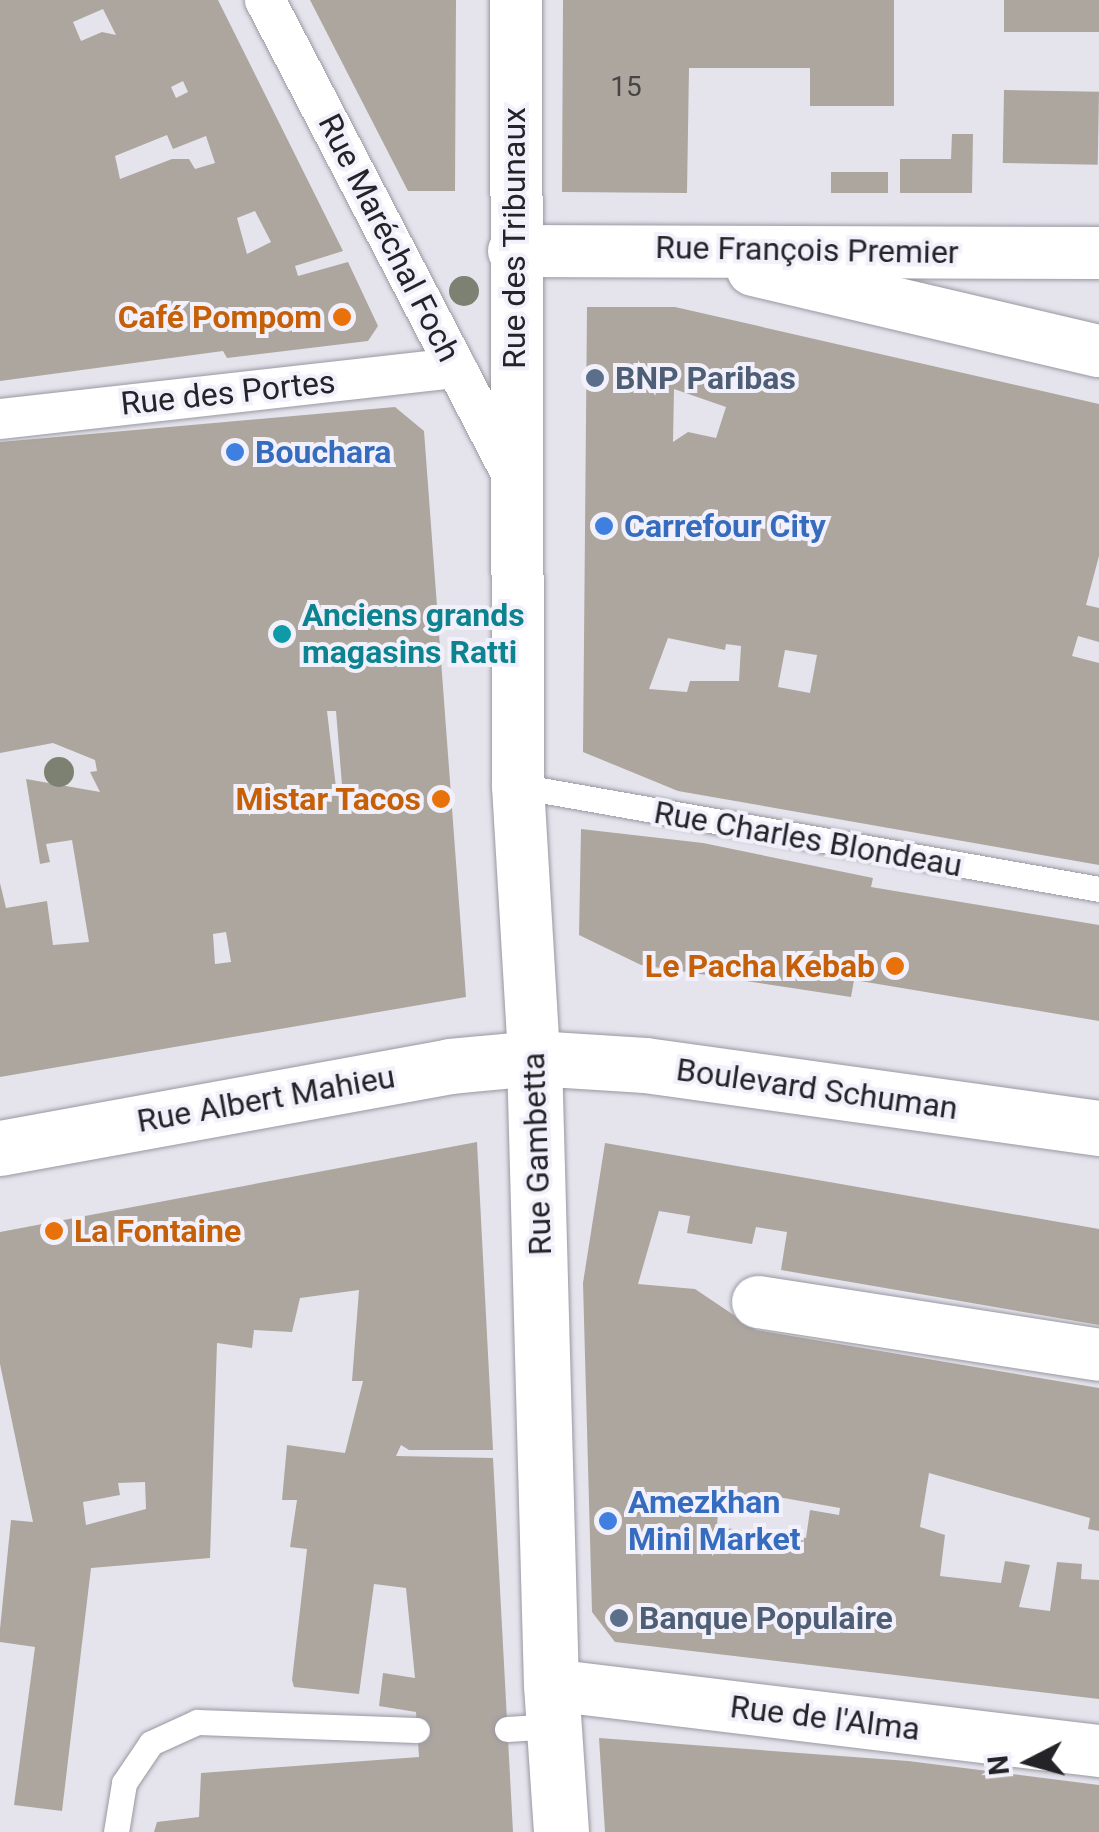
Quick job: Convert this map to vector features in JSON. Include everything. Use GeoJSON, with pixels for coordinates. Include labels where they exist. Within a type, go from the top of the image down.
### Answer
{"type":"FeatureCollection","features":[{"type":"Feature","properties":{"kind":"street","name":"Rue Maréchal Foch"},"geometry":{"type":"LineString","coordinates":[[265,0],[513,477]]}},
{"type":"Feature","properties":{"kind":"street","name":"Rue des Tribunaux"},"geometry":{"type":"LineString","coordinates":[[513,477],[516,0]]}},
{"type":"Feature","properties":{"kind":"street","name":"Rue François Premier"},"geometry":{"type":"LineString","coordinates":[[514,251],[659,248],[1099,254]]}},
{"type":"Feature","properties":{"kind":"street"},"geometry":{"type":"LineString","coordinates":[[659,248],[1099,352]]}},
{"type":"Feature","properties":{"kind":"street","name":"Rue des Portes"},"geometry":{"type":"LineString","coordinates":[[0,419],[456,368]]}},
{"type":"Feature","properties":{"kind":"street","name":"Rue Gambetta"},"geometry":{"type":"LineString","coordinates":[[513,477],[518,786],[534,1058],[537,1713],[562,1832]]}},
{"type":"Feature","properties":{"kind":"street","name":"Boulevard Schuman"},"geometry":{"type":"LineString","coordinates":[[534,1058],[645,1065],[1099,1128]]}},
{"type":"Feature","properties":{"kind":"street","name":"Rue Albert Mahieu"},"geometry":{"type":"LineString","coordinates":[[0,1148],[450,1066],[534,1058]]}},
{"type":"Feature","properties":{"kind":"street"},"geometry":{"type":"LineString","coordinates":[[758,1302],[1099,1355]]}},
{"type":"Feature","properties":{"kind":"street","name":"Rue de l'Alma"},"geometry":{"type":"LineString","coordinates":[[537,1713],[1099,1751]]}},
{"type":"Feature","properties":{"kind":"lane","name":"Rue Charles Blondeau"},"geometry":{"type":"LineString","coordinates":[[518,786],[1099,889]]}},
{"type":"Feature","properties":{"kind":"lane"},"geometry":{"type":"LineString","coordinates":[[116,1832],[124,1783],[152,1743],[197,1722],[417,1730]]}},
{"type":"Feature","properties":{"kind":"building"},"geometry":{"type":"Polygon","coordinates":[[[0,0],[218,0],[343,251],[295,266],[298,276],[348,262],[378,326],[368,341],[227,358],[223,351],[0,381],[0,0]],[[103,9],[73,22],[81,41],[102,32],[116,35],[103,9]],[[183,81],[171,87],[176,98],[188,92],[183,81]],[[167,135],[115,156],[120,179],[172,159],[189,159],[195,169],[215,163],[206,136],[173,149],[167,135]],[[255,211],[237,218],[247,254],[271,242],[255,211]]]}},
{"type":"Feature","properties":{"kind":"building"},"geometry":{"type":"Polygon","coordinates":[[[310,0],[456,0],[455,191],[408,191],[310,0]]]}},
{"type":"Feature","properties":{"kind":"building"},"geometry":{"type":"Polygon","coordinates":[[[563,0],[894,0],[894,106],[810,106],[810,68],[689,68],[687,193],[562,192],[563,0]]]}},
{"type":"Feature","properties":{"kind":"building"},"geometry":{"type":"Polygon","coordinates":[[[1004,0],[1099,0],[1099,32],[1004,32],[1004,0]]]}},
{"type":"Feature","properties":{"kind":"building"},"geometry":{"type":"Polygon","coordinates":[[[1004,90],[1099,92],[1098,165],[1003,163],[1004,90]]]}},
{"type":"Feature","properties":{"kind":"building"},"geometry":{"type":"Polygon","coordinates":[[[952,134],[973,134],[972,193],[900,193],[900,159],[951,159],[952,134]]]}},
{"type":"Feature","properties":{"kind":"building"},"geometry":{"type":"Polygon","coordinates":[[[831,172],[888,172],[888,193],[831,193],[831,172]]]}},
{"type":"Feature","properties":{"kind":"building"},"geometry":{"type":"Polygon","coordinates":[[[587,307],[675,307],[1099,404],[1099,556],[1086,605],[1099,608],[1099,642],[1078,636],[1072,656],[1099,663],[1099,865],[678,791],[583,752],[587,307]],[[674,389],[673,442],[688,432],[716,438],[726,407],[674,389]],[[668,638],[649,689],[687,692],[690,681],[739,681],[741,646],[726,644],[725,650],[668,638]],[[785,650],[778,687],[810,693],[817,655],[785,650]]]}},
{"type":"Feature","properties":{"kind":"building"},"geometry":{"type":"Polygon","coordinates":[[[395,407],[424,431],[466,997],[0,1077],[0,883],[6,908],[47,901],[53,945],[89,942],[72,840],[46,844],[50,862],[40,864],[26,779],[100,792],[90,772],[97,771],[95,760],[53,743],[0,753],[0,442],[395,407]],[[327,711],[337,796],[352,794],[342,785],[336,711],[327,711]],[[226,932],[213,934],[215,964],[231,962],[226,932]]]}},
{"type":"Feature","properties":{"kind":"building"},"geometry":{"type":"Polygon","coordinates":[[[581,829],[703,843],[873,878],[871,887],[1099,925],[1099,1021],[854,980],[851,997],[641,965],[579,935],[581,829]]]}},
{"type":"Feature","properties":{"kind":"building"},"geometry":{"type":"Polygon","coordinates":[[[477,1142],[493,1450],[409,1450],[401,1445],[396,1456],[493,1458],[513,1832],[154,1832],[157,1822],[199,1817],[201,1773],[419,1757],[416,1712],[379,1706],[383,1673],[415,1678],[406,1588],[374,1584],[359,1694],[294,1687],[292,1680],[307,1549],[290,1547],[297,1500],[282,1500],[287,1445],[345,1453],[363,1381],[352,1381],[359,1290],[300,1298],[292,1332],[254,1330],[252,1348],[217,1343],[210,1558],[91,1568],[62,1811],[14,1805],[35,1647],[0,1642],[0,1629],[11,1520],[33,1522],[0,1364],[0,1232],[477,1142]],[[145,1482],[118,1483],[120,1495],[83,1502],[86,1525],[146,1509],[145,1482]]]}},
{"type":"Feature","properties":{"kind":"building"},"geometry":{"type":"Polygon","coordinates":[[[605,1143],[1099,1229],[1099,1325],[781,1270],[787,1232],[756,1227],[752,1244],[687,1233],[690,1216],[659,1211],[638,1284],[695,1289],[756,1330],[1099,1388],[1099,1531],[1088,1529],[1090,1518],[929,1473],[920,1527],[945,1535],[940,1576],[1001,1583],[1005,1561],[1030,1565],[1019,1607],[1050,1611],[1057,1562],[1082,1564],[1081,1579],[1099,1580],[1099,1699],[615,1642],[592,1612],[583,1283],[605,1143]],[[688,1494],[688,1507],[718,1509],[717,1527],[806,1538],[810,1510],[839,1515],[840,1508],[778,1497],[775,1515],[754,1513],[754,1500],[688,1494]]]}},
{"type":"Feature","properties":{"kind":"building"},"geometry":{"type":"Polygon","coordinates":[[[599,1738],[908,1761],[1099,1785],[1099,1832],[605,1832],[599,1738]]]}},
{"type":"Feature","properties":{"kind":"place","name":"Café Pompom"},"geometry":{"type":"Point","coordinates":[342,317]}},
{"type":"Feature","properties":{"kind":"place","name":"BNP Paribas"},"geometry":{"type":"Point","coordinates":[595,378]}},
{"type":"Feature","properties":{"kind":"place","name":"Bouchara"},"geometry":{"type":"Point","coordinates":[235,452]}},
{"type":"Feature","properties":{"kind":"place","name":"Carrefour City"},"geometry":{"type":"Point","coordinates":[604,526]}},
{"type":"Feature","properties":{"kind":"place","name":"Anciens grands magasins Ratti"},"geometry":{"type":"Point","coordinates":[282,634]}},
{"type":"Feature","properties":{"kind":"place","name":"Mistar Tacos"},"geometry":{"type":"Point","coordinates":[441,799]}},
{"type":"Feature","properties":{"kind":"place","name":"Le Pacha Kebab"},"geometry":{"type":"Point","coordinates":[895,966]}},
{"type":"Feature","properties":{"kind":"place","name":"La Fontaine"},"geometry":{"type":"Point","coordinates":[54,1231]}},
{"type":"Feature","properties":{"kind":"place","name":"Amezkhan Mini Market"},"geometry":{"type":"Point","coordinates":[608,1521]}},
{"type":"Feature","properties":{"kind":"place","name":"Banque Populaire"},"geometry":{"type":"Point","coordinates":[619,1618]}}]}
